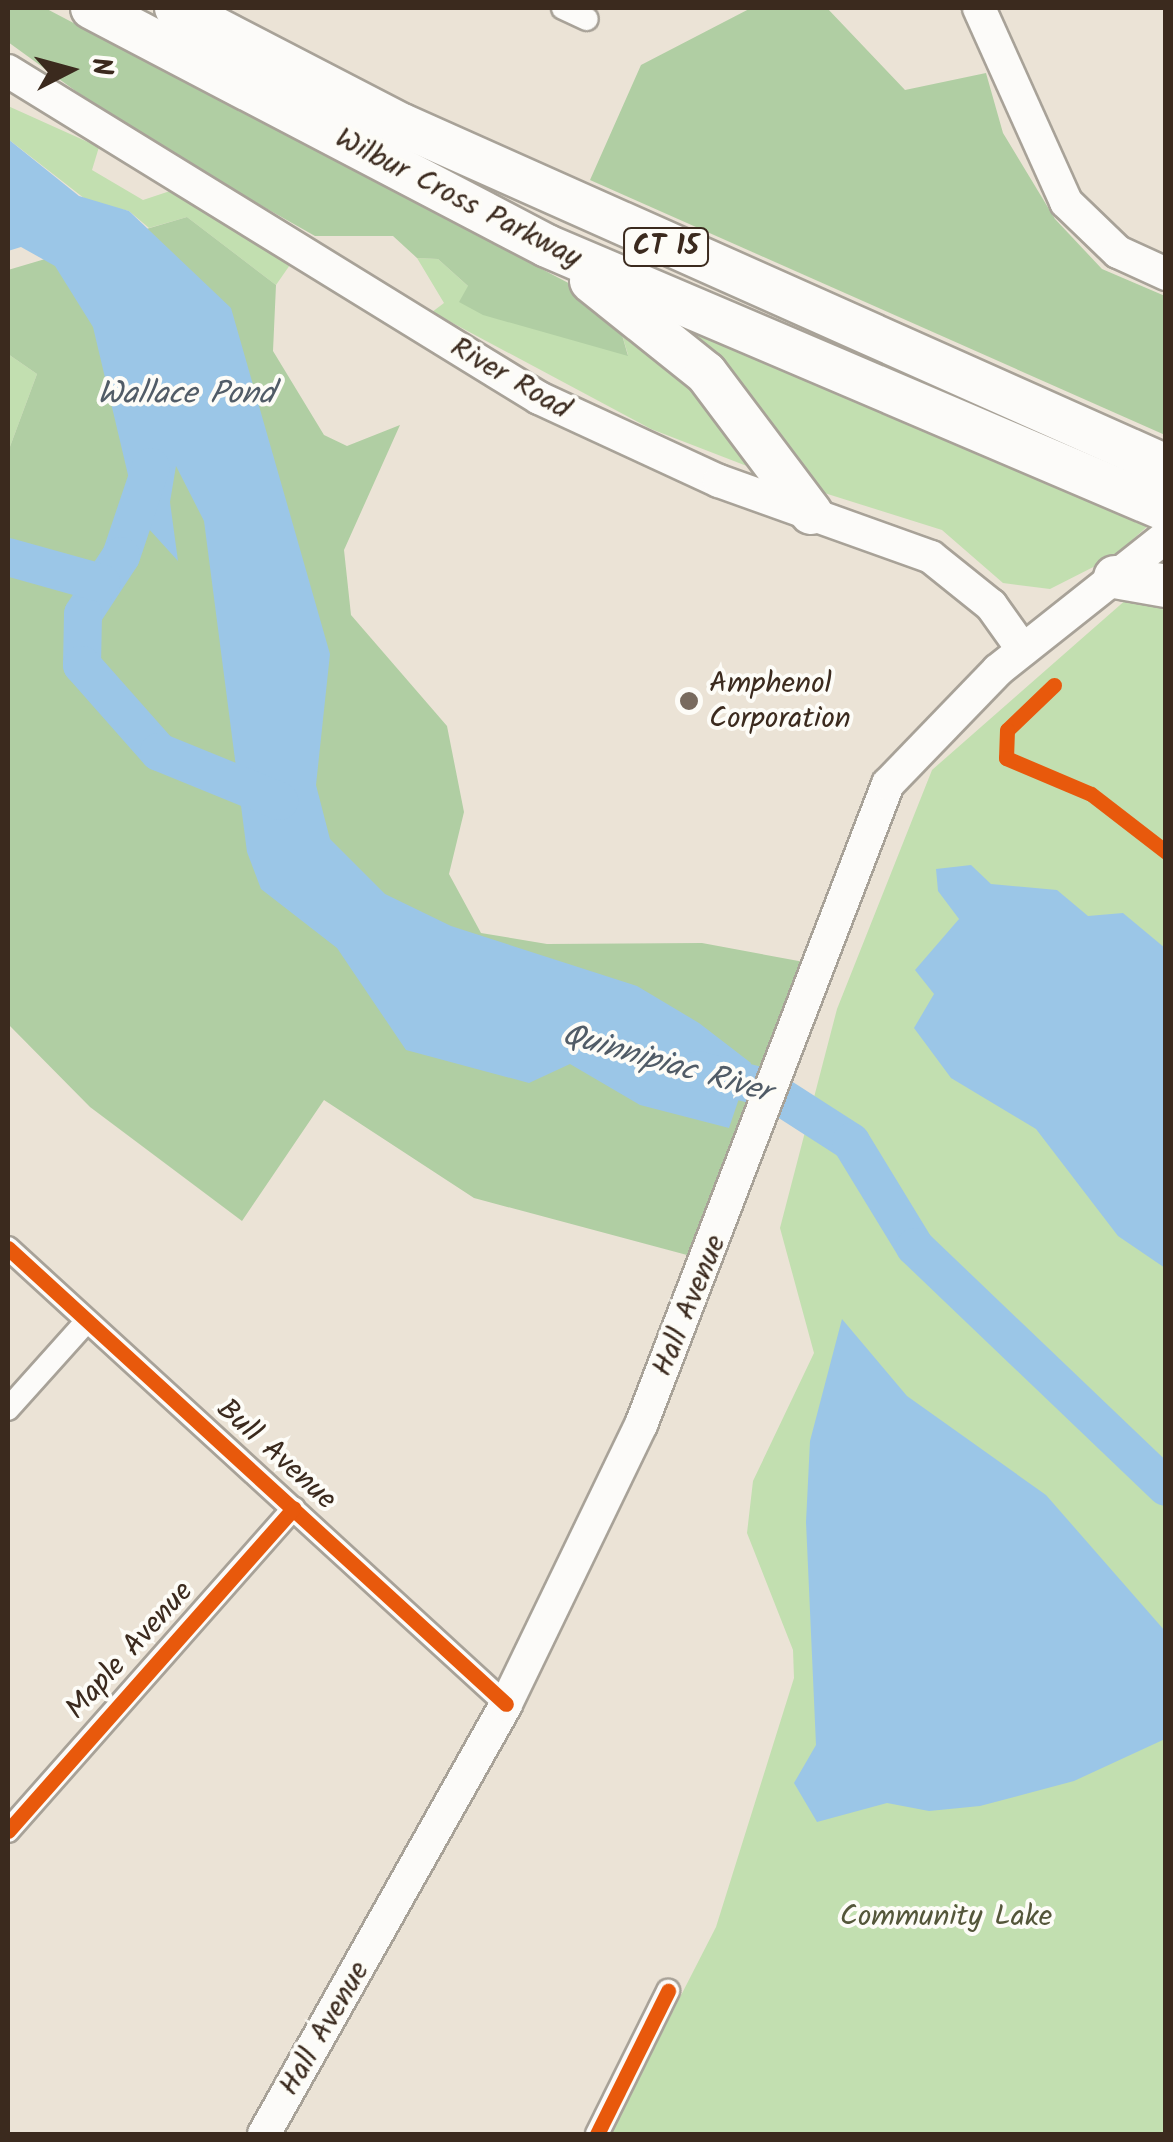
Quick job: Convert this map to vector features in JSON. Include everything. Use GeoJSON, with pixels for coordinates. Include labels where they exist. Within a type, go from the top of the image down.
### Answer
{"type":"FeatureCollection","features":[{"type":"Feature","properties":{"kind":"highway","name":"Wilbur Cross Parkway"},"geometry":{"type":"LineString","coordinates":[[92,8],[548,246],[1166,510]]}},
{"type":"Feature","properties":{"kind":"highway","name":"Wilbur Cross Parkway"},"geometry":{"type":"LineString","coordinates":[[176,8],[436,142],[1166,466]]}},
{"type":"Feature","properties":{"kind":"highway"},"geometry":{"type":"LineString","coordinates":[[548,246],[706,373],[811,513]]}},
{"type":"Feature","properties":{"kind":"highway"},"geometry":{"type":"LineString","coordinates":[[1115,576],[1166,586]]}},
{"type":"Feature","properties":{"kind":"main road"},"geometry":{"type":"LineString","coordinates":[[979,8],[1066,202],[1118,252],[1166,274]]}},
{"type":"Feature","properties":{"kind":"main road","name":"River Road"},"geometry":{"type":"LineString","coordinates":[[8,71],[539,398],[632,445],[931,557],[991,605],[1023,650]]}},
{"type":"Feature","properties":{"kind":"main road","name":"Hall Avenue"},"geometry":{"type":"LineString","coordinates":[[264,2134],[506,1704],[641,1425],[749,1162],[888,784],[1023,650],[1166,537]]}},
{"type":"Feature","properties":{"kind":"street"},"geometry":{"type":"LineString","coordinates":[[563,8],[588,19]]}},
{"type":"Feature","properties":{"kind":"street","name":"Bull Avenue"},"geometry":{"type":"LineString","coordinates":[[8,1248],[506,1704]]}},
{"type":"Feature","properties":{"kind":"street"},"geometry":{"type":"LineString","coordinates":[[8,1409],[87,1321]]}},
{"type":"Feature","properties":{"kind":"street","name":"Maple Avenue"},"geometry":{"type":"LineString","coordinates":[[8,1831],[294,1508]]}},
{"type":"Feature","properties":{"kind":"street"},"geometry":{"type":"LineString","coordinates":[[597,2134],[668,1992]]}},
{"type":"Feature","properties":{"kind":"green space"},"geometry":{"type":"Polygon","coordinates":[[[9,8],[45,8],[576,287],[615,310],[628,356],[483,315],[459,302],[468,286],[438,259],[417,258],[393,236],[315,236],[135,134],[8,42],[9,8]]]}},
{"type":"Feature","properties":{"kind":"green space"},"geometry":{"type":"Polygon","coordinates":[[[751,8],[827,8],[905,90],[986,73],[1003,133],[1055,219],[1102,269],[1165,296],[1165,435],[590,180],[641,65],[751,8]]]}},
{"type":"Feature","properties":{"kind":"green space"},"geometry":{"type":"Polygon","coordinates":[[[8,106],[99,147],[92,170],[143,200],[173,190],[292,262],[276,285],[187,217],[149,228],[129,211],[89,202],[8,139],[8,106]]]}},
{"type":"Feature","properties":{"kind":"green space"},"geometry":{"type":"Polygon","coordinates":[[[187,217],[276,285],[273,351],[324,435],[347,446],[400,425],[344,550],[351,615],[447,726],[464,812],[449,874],[481,933],[547,944],[702,943],[804,962],[713,1222],[687,1255],[474,1198],[324,1100],[242,1221],[90,1107],[8,1024],[8,452],[37,374],[8,354],[8,270],[187,217]]]}},
{"type":"Feature","properties":{"kind":"green space"},"geometry":{"type":"Polygon","coordinates":[[[417,258],[438,259],[469,287],[628,355],[615,310],[665,352],[752,468],[651,429],[432,312],[444,303],[417,258]]]}},
{"type":"Feature","properties":{"kind":"green space"},"geometry":{"type":"Polygon","coordinates":[[[681,322],[926,432],[1150,524],[1113,557],[1050,589],[1003,583],[942,530],[818,491],[671,325],[681,322]]]}},
{"type":"Feature","properties":{"kind":"green space"},"geometry":{"type":"Polygon","coordinates":[[[8,354],[37,374],[8,452],[8,354]]]}},
{"type":"Feature","properties":{"kind":"green space","name":"Community Lake"},"geometry":{"type":"Polygon","coordinates":[[[1128,598],[1165,610],[1165,2134],[610,2134],[716,1927],[794,1678],[793,1650],[747,1533],[753,1481],[814,1353],[780,1228],[837,1009],[932,770],[1128,598]]]}},
{"type":"Feature","properties":{"kind":"water","name":"Wallace Pond"},"geometry":{"type":"Polygon","coordinates":[[[8,139],[79,196],[129,211],[231,308],[330,654],[316,785],[330,839],[385,894],[451,926],[637,986],[699,1023],[751,1063],[729,1128],[640,1105],[570,1064],[529,1083],[406,1050],[337,948],[261,889],[247,852],[204,521],[176,466],[170,502],[178,561],[138,517],[93,327],[55,266],[21,247],[8,251],[8,139]]]}},
{"type":"Feature","properties":{"kind":"water"},"geometry":{"type":"Polygon","coordinates":[[[971,865],[991,884],[1057,890],[1088,916],[1123,913],[1165,948],[1165,1268],[1118,1236],[1036,1129],[951,1078],[914,1028],[934,994],[915,970],[959,919],[938,891],[936,869],[971,865]]]}},
{"type":"Feature","properties":{"kind":"water"},"geometry":{"type":"Polygon","coordinates":[[[842,1319],[907,1396],[1046,1495],[1165,1631],[1165,1739],[1074,1781],[980,1806],[929,1811],[887,1803],[817,1822],[794,1783],[816,1745],[806,1522],[810,1441],[842,1319]]]}},
{"type":"Feature","properties":{"kind":"waterway","name":"Quinnipiac River"},"geometry":{"type":"LineString","coordinates":[[151,467],[121,556],[83,614],[82,665],[159,752],[279,801]]}},
{"type":"Feature","properties":{"kind":"waterway","name":"Quinnipiac River"},"geometry":{"type":"LineString","coordinates":[[8,557],[101,583]]}},
{"type":"Feature","properties":{"kind":"waterway","name":"Quinnipiac River"},"geometry":{"type":"LineString","coordinates":[[697,1070],[767,1088],[851,1142],[915,1247],[1166,1487]]}},
{"type":"Feature","properties":{"kind":"cycle path"},"geometry":{"type":"LineString","coordinates":[[1054,685],[1007,730],[1006,758],[1091,794],[1166,852]]}},
{"type":"Feature","properties":{"kind":"cycle path"},"geometry":{"type":"LineString","coordinates":[[8,1248],[506,1704]]}},
{"type":"Feature","properties":{"kind":"cycle path"},"geometry":{"type":"LineString","coordinates":[[8,1831],[294,1508]]}},
{"type":"Feature","properties":{"kind":"cycle path"},"geometry":{"type":"LineString","coordinates":[[597,2134],[668,1991]]}},
{"type":"Feature","properties":{"kind":"place","name":"Amphenol Corporation"},"geometry":{"type":"Point","coordinates":[689,701]}}]}
